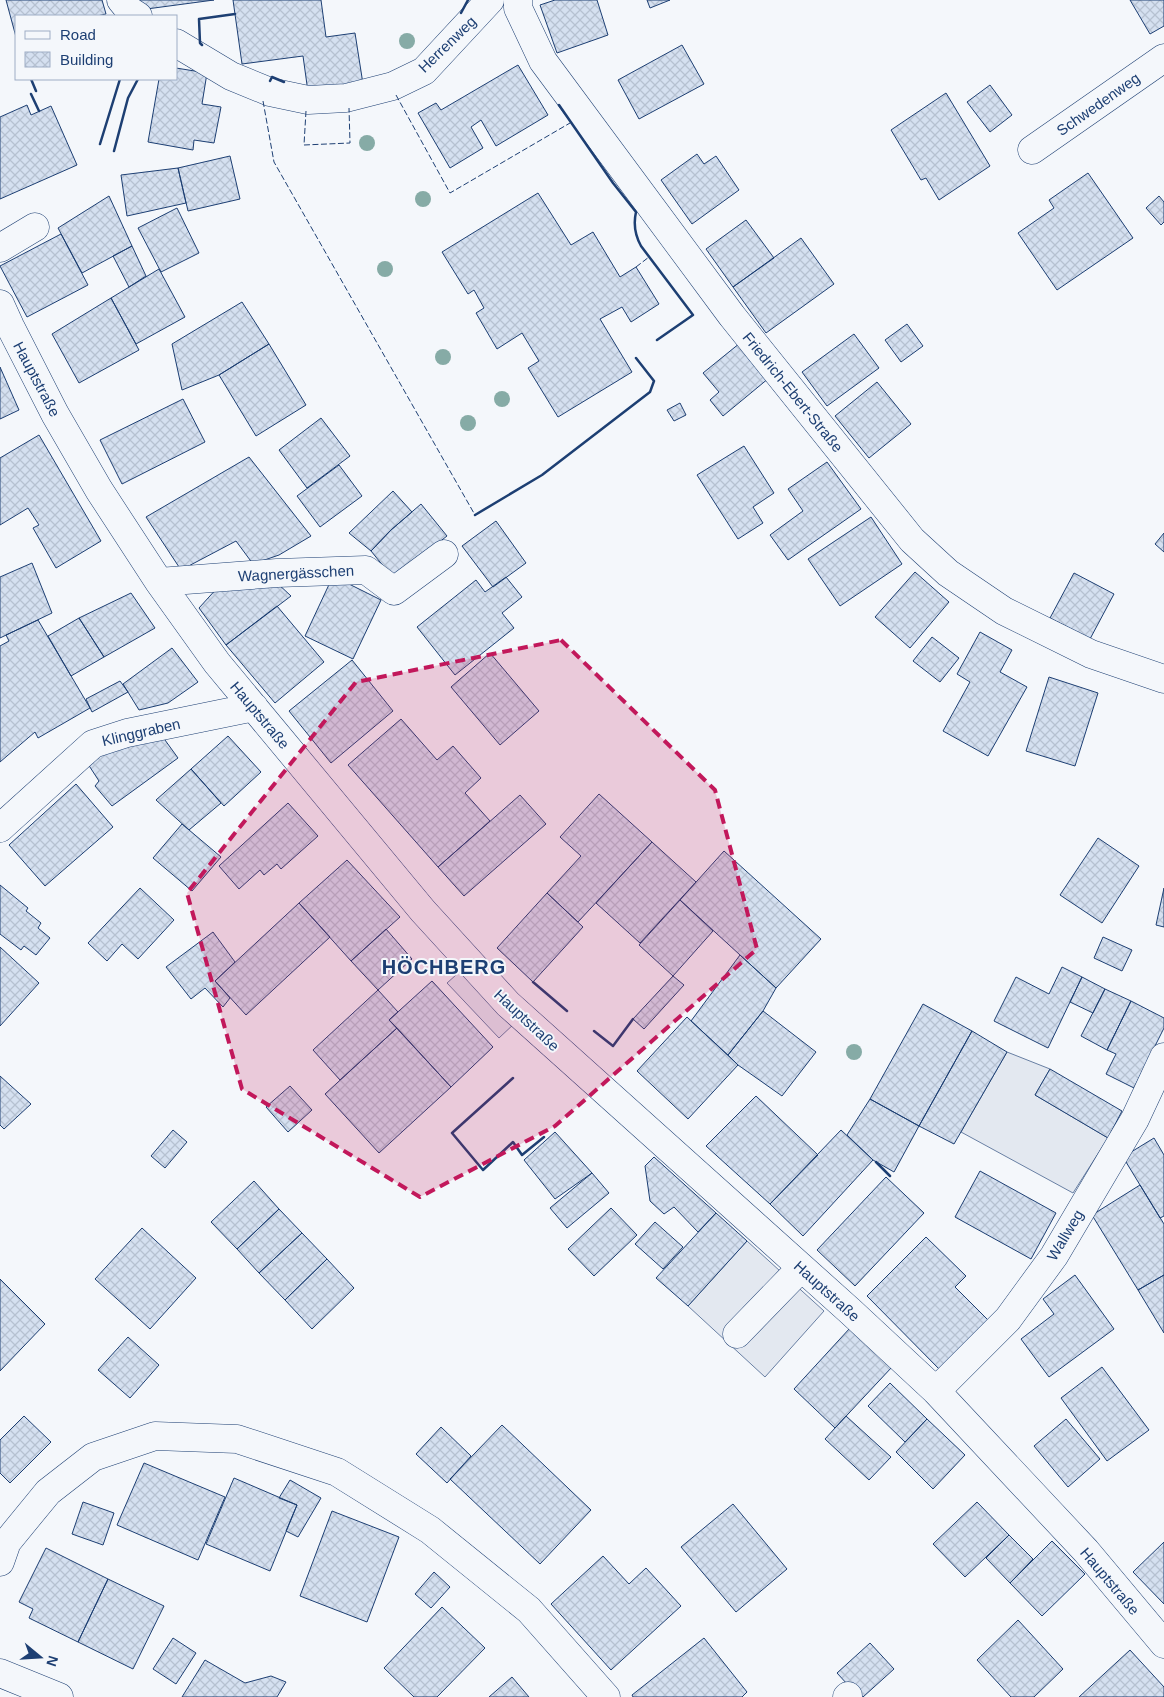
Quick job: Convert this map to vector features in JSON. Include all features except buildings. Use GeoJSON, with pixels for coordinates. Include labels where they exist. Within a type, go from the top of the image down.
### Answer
{"type":"FeatureCollection","features":[{"type":"Feature","properties":{"kind":"street"},"geometry":{"type":"LineString","coordinates":[[121,0],[130,11],[136,15]]}},
{"type":"Feature","properties":{"kind":"street","name":"Herrenweg"},"geometry":{"type":"LineString","coordinates":[[178,44],[231,76],[270,92],[308,100],[346,98],[393,86],[424,71],[490,0]]}},
{"type":"Feature","properties":{"kind":"street","name":"Friedrich-Ebert-Straße"},"geometry":{"type":"LineString","coordinates":[[518,0],[518,8],[543,61],[732,316],[912,540],[948,572],[1004,611],[1091,654],[1164,680]]}},
{"type":"Feature","properties":{"kind":"street","name":"Schwedenweg"},"geometry":{"type":"LineString","coordinates":[[1032,150],[1164,58]]}},
{"type":"Feature","properties":{"kind":"street"},"geometry":{"type":"LineString","coordinates":[[0,248],[34,227]]}},
{"type":"Feature","properties":{"kind":"street","name":"Hauptstraße"},"geometry":{"type":"LineString","coordinates":[[3,320],[99,490],[159,582],[217,663],[423,911],[508,1004],[850,1311],[936,1391],[1086,1551],[1164,1644]]}},
{"type":"Feature","properties":{"kind":"street","name":"Wagnergässchen"},"geometry":{"type":"LineString","coordinates":[[159,582],[277,573],[366,570],[394,591],[444,554]]}},
{"type":"Feature","properties":{"kind":"street","name":"Klinggraben"},"geometry":{"type":"LineString","coordinates":[[0,828],[93,744],[127,733],[254,707]]}},
{"type":"Feature","properties":{"kind":"street","name":"Wallweg"},"geometry":{"type":"LineString","coordinates":[[936,1391],[1008,1319],[1054,1256],[1134,1119],[1164,1057]]}},
{"type":"Feature","properties":{"kind":"street"},"geometry":{"type":"LineString","coordinates":[[737,1334],[801,1268]]}},
{"type":"Feature","properties":{"kind":"street"},"geometry":{"type":"LineString","coordinates":[[0,1562],[7,1542],[48,1492],[93,1458],[155,1436],[237,1440],[337,1472],[430,1530],[530,1610],[606,1697]]}},
{"type":"Feature","properties":{"kind":"street"},"geometry":{"type":"LineString","coordinates":[[0,1673],[59,1697]]}},
{"type":"Feature","properties":{"kind":"highlighted area"},"geometry":{"type":"Polygon","coordinates":[[[561,640],[715,790],[757,949],[555,1126],[420,1197],[242,1089],[187,893],[356,682],[561,640]]]}},
{"type":"Feature","properties":{"kind":"shaded area"},"geometry":{"type":"Polygon","coordinates":[[[465,967],[516,1022],[499,1038],[447,983],[465,967]]]}},
{"type":"Feature","properties":{"kind":"shaded area"},"geometry":{"type":"Polygon","coordinates":[[[1007,1052],[1050,1069],[1035,1095],[1108,1138],[1073,1193],[961,1132],[1007,1052]]]}},
{"type":"Feature","properties":{"kind":"shaded area"},"geometry":{"type":"Polygon","coordinates":[[[747,1241],[824,1311],[765,1377],[688,1306],[747,1241]]]}},
{"type":"Feature","properties":{"kind":"fence"},"geometry":{"type":"LineString","coordinates":[[396,95],[450,193],[570,123]]}},
{"type":"Feature","properties":{"kind":"fence"},"geometry":{"type":"LineString","coordinates":[[263,101],[274,162],[475,515]]}},
{"type":"Feature","properties":{"kind":"fence"},"geometry":{"type":"LineString","coordinates":[[306,111],[304,145],[350,143],[349,108]]}},
{"type":"Feature","properties":{"kind":"fence"},"geometry":{"type":"LineString","coordinates":[[636,267],[649,257]]}},
{"type":"Feature","properties":{"kind":"wall"},"geometry":{"type":"LineString","coordinates":[[461,13],[468,0]]}},
{"type":"Feature","properties":{"kind":"wall"},"geometry":{"type":"LineString","coordinates":[[202,45],[200,43],[199,19],[235,14]]}},
{"type":"Feature","properties":{"kind":"wall"},"geometry":{"type":"LineString","coordinates":[[270,81],[272,77],[284,82]]}},
{"type":"Feature","properties":{"kind":"wall"},"geometry":{"type":"LineString","coordinates":[[31,80],[36,91]]}},
{"type":"Feature","properties":{"kind":"wall"},"geometry":{"type":"LineString","coordinates":[[100,144],[120,80]]}},
{"type":"Feature","properties":{"kind":"wall"},"geometry":{"type":"LineString","coordinates":[[114,151],[128,98],[137,80]]}},
{"type":"Feature","properties":{"kind":"wall"},"geometry":{"type":"LineString","coordinates":[[31,94],[39,111]]}},
{"type":"Feature","properties":{"kind":"wall"},"geometry":{"type":"LineString","coordinates":[[559,105],[613,183],[636,212],[635,230],[641,246],[693,315],[657,340]]}},
{"type":"Feature","properties":{"kind":"wall"},"geometry":{"type":"LineString","coordinates":[[475,515],[542,475],[650,392],[654,381],[636,358]]}},
{"type":"Feature","properties":{"kind":"wall"},"geometry":{"type":"LineString","coordinates":[[533,982],[567,1011]]}},
{"type":"Feature","properties":{"kind":"wall"},"geometry":{"type":"LineString","coordinates":[[594,1031],[613,1046],[633,1019]]}},
{"type":"Feature","properties":{"kind":"wall"},"geometry":{"type":"LineString","coordinates":[[513,1078],[452,1133],[483,1170],[513,1142],[522,1155],[544,1137]]}},
{"type":"Feature","properties":{"kind":"wall"},"geometry":{"type":"LineString","coordinates":[[876,1162],[890,1176]]}},
{"type":"Feature","properties":{"kind":"district","name":"HÖCHBERG"},"geometry":{"type":"Point","coordinates":[444,967]}}]}
